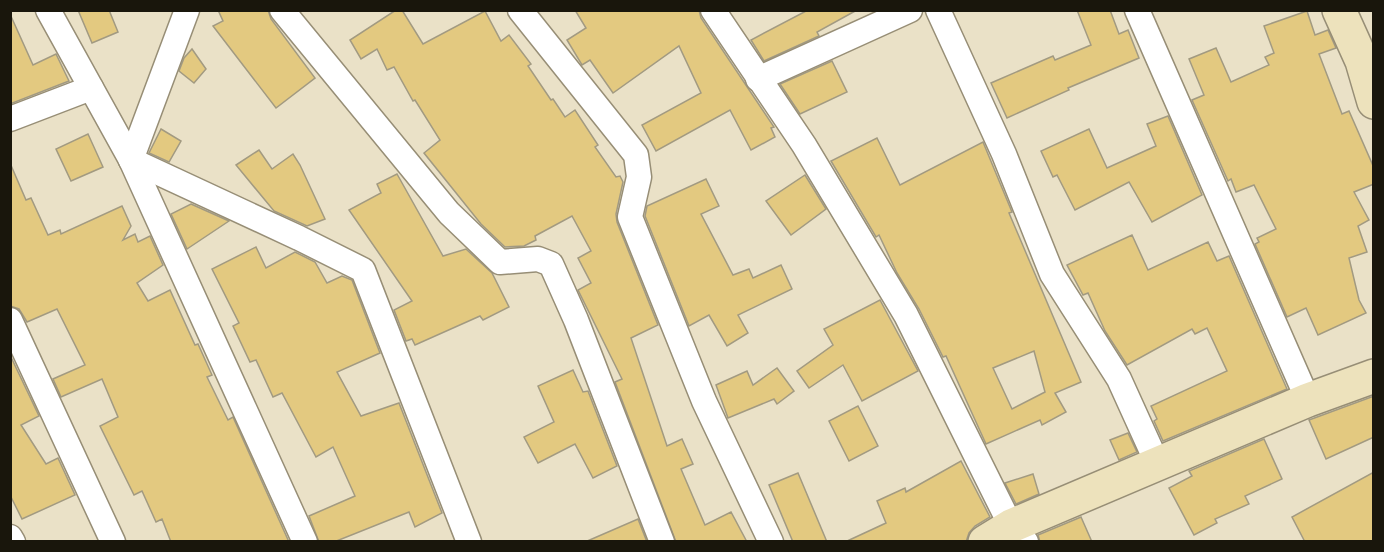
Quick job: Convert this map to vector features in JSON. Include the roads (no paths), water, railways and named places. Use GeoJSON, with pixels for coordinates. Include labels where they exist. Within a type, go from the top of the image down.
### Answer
{"type":"FeatureCollection","features":[{"type":"Feature","properties":{"kind":"street"},"geometry":{"type":"LineString","coordinates":[[48,10],[131,160],[305,542]]}},
{"type":"Feature","properties":{"kind":"street"},"geometry":{"type":"LineString","coordinates":[[131,160],[187,10]]}},
{"type":"Feature","properties":{"kind":"street"},"geometry":{"type":"LineString","coordinates":[[282,10],[450,213],[500,262],[538,259],[551,264],[576,320],[662,542]]}},
{"type":"Feature","properties":{"kind":"street"},"geometry":{"type":"LineString","coordinates":[[520,10],[636,155],[639,177],[630,217],[704,401],[771,542]]}},
{"type":"Feature","properties":{"kind":"street"},"geometry":{"type":"LineString","coordinates":[[713,10],[804,145],[906,315],[1007,536],[1158,465],[1308,400],[1374,376]]}},
{"type":"Feature","properties":{"kind":"street"},"geometry":{"type":"LineString","coordinates":[[758,79],[910,10]]}},
{"type":"Feature","properties":{"kind":"street"},"geometry":{"type":"LineString","coordinates":[[938,10],[1004,154],[1052,274],[1119,379],[1158,465]]}},
{"type":"Feature","properties":{"kind":"street"},"geometry":{"type":"LineString","coordinates":[[1137,10],[1308,400]]}},
{"type":"Feature","properties":{"kind":"street"},"geometry":{"type":"LineString","coordinates":[[1339,10],[1362,61],[1374,102]]}},
{"type":"Feature","properties":{"kind":"street"},"geometry":{"type":"LineString","coordinates":[[10,119],[91,88]]}},
{"type":"Feature","properties":{"kind":"street"},"geometry":{"type":"LineString","coordinates":[[131,160],[299,237],[363,270],[469,542]]}},
{"type":"Feature","properties":{"kind":"street"},"geometry":{"type":"LineString","coordinates":[[10,320],[113,542]]}},
{"type":"Feature","properties":{"kind":"street"},"geometry":{"type":"LineString","coordinates":[[10,537],[12,542]]}}]}
